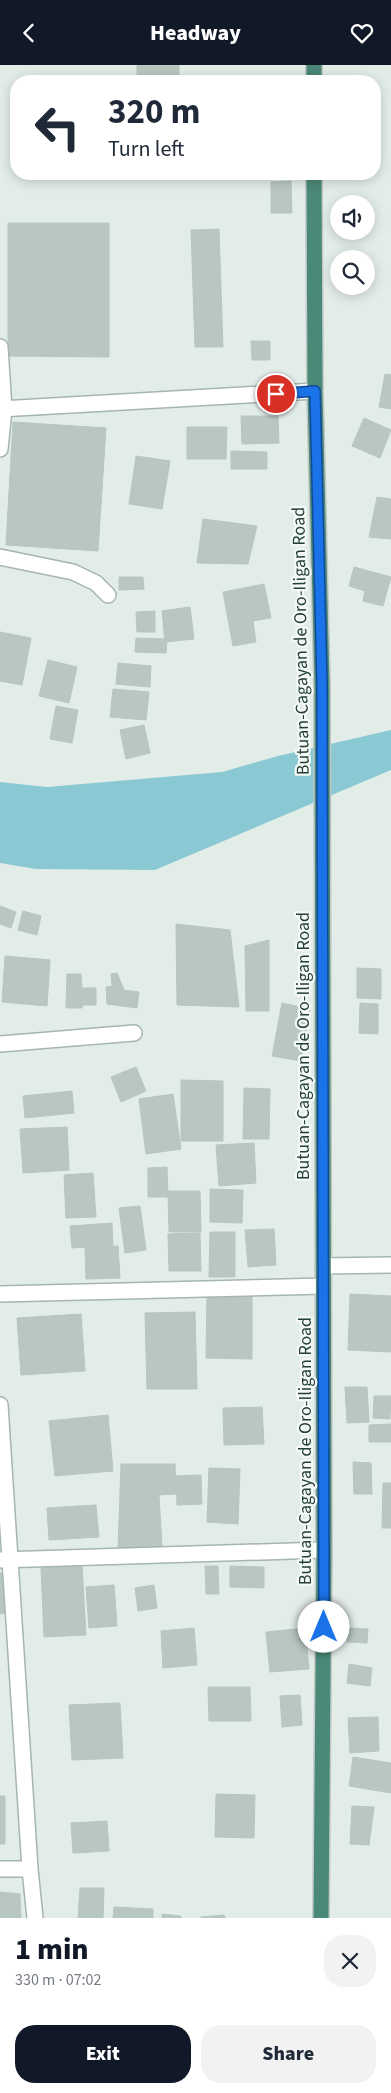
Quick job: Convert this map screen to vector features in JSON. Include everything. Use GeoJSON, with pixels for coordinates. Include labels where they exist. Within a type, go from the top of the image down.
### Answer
{"type":"FeatureCollection","features":[{"type":"Feature","properties":{"kind":"highway","name":"Butuan-Cagayan de Oro-Iligan Road"},"geometry":{"type":"LineString","coordinates":[[314,180],[315,391],[322,685],[321,932],[324,1550],[321,1918]]}},
{"type":"Feature","properties":{"kind":"street"},"geometry":{"type":"LineString","coordinates":[[0,347],[2,409],[0,449]]}},
{"type":"Feature","properties":{"kind":"street"},"geometry":{"type":"LineString","coordinates":[[2,409],[315,391]]}},
{"type":"Feature","properties":{"kind":"street"},"geometry":{"type":"LineString","coordinates":[[0,557],[73,572],[96,583],[108,595]]}},
{"type":"Feature","properties":{"kind":"street"},"geometry":{"type":"LineString","coordinates":[[0,1044],[134,1033]]}},
{"type":"Feature","properties":{"kind":"street"},"geometry":{"type":"LineString","coordinates":[[323,1266],[391,1265]]}},
{"type":"Feature","properties":{"kind":"street"},"geometry":{"type":"LineString","coordinates":[[0,1294],[323,1286]]}},
{"type":"Feature","properties":{"kind":"street"},"geometry":{"type":"LineString","coordinates":[[0,1405],[4,1560],[35,1918]]}},
{"type":"Feature","properties":{"kind":"street"},"geometry":{"type":"LineString","coordinates":[[4,1560],[324,1550]]}},
{"type":"Feature","properties":{"kind":"street"},"geometry":{"type":"LineString","coordinates":[[0,1869],[30,1869]]}},
{"type":"Feature","properties":{"kind":"water"},"geometry":{"type":"Polygon","coordinates":[[[391,730],[391,770],[155,870],[36,869],[0,863],[0,782],[47,787],[222,772],[278,756],[391,730]]]}},
{"type":"Feature","properties":{"kind":"building"},"geometry":{"type":"Polygon","coordinates":[[[137,65],[179,65],[179,75],[137,75],[137,65]]]}},
{"type":"Feature","properties":{"kind":"building"},"geometry":{"type":"Polygon","coordinates":[[[291,181],[292,213],[271,213],[271,182],[291,181]]]}},
{"type":"Feature","properties":{"kind":"building"},"geometry":{"type":"Polygon","coordinates":[[[8,223],[109,223],[109,357],[8,356],[8,223]]]}},
{"type":"Feature","properties":{"kind":"building"},"geometry":{"type":"Polygon","coordinates":[[[219,229],[223,347],[195,347],[191,230],[219,229]]]}},
{"type":"Feature","properties":{"kind":"building"},"geometry":{"type":"Polygon","coordinates":[[[251,341],[270,341],[270,360],[252,360],[251,341]]]}},
{"type":"Feature","properties":{"kind":"building"},"geometry":{"type":"Polygon","coordinates":[[[385,374],[391,375],[391,409],[379,407],[385,374]]]}},
{"type":"Feature","properties":{"kind":"building"},"geometry":{"type":"Polygon","coordinates":[[[241,416],[278,416],[279,443],[242,444],[241,416]]]}},
{"type":"Feature","properties":{"kind":"building"},"geometry":{"type":"Polygon","coordinates":[[[364,418],[391,430],[380,458],[352,446],[364,418]]]}},
{"type":"Feature","properties":{"kind":"building"},"geometry":{"type":"Polygon","coordinates":[[[13,422],[106,428],[98,551],[6,545],[13,422]]]}},
{"type":"Feature","properties":{"kind":"building"},"geometry":{"type":"Polygon","coordinates":[[[187,427],[227,427],[226,459],[187,459],[187,427]]]}},
{"type":"Feature","properties":{"kind":"building"},"geometry":{"type":"Polygon","coordinates":[[[231,451],[267,452],[267,469],[231,469],[231,451]]]}},
{"type":"Feature","properties":{"kind":"building"},"geometry":{"type":"Polygon","coordinates":[[[136,456],[170,461],[162,509],[129,504],[136,456]]]}},
{"type":"Feature","properties":{"kind":"building"},"geometry":{"type":"Polygon","coordinates":[[[377,497],[391,499],[391,539],[369,537],[377,497]]]}},
{"type":"Feature","properties":{"kind":"building"},"geometry":{"type":"Polygon","coordinates":[[[203,519],[257,526],[248,564],[197,563],[203,519]]]}},
{"type":"Feature","properties":{"kind":"building"},"geometry":{"type":"Polygon","coordinates":[[[354,567],[391,577],[383,606],[363,601],[365,591],[349,586],[354,567]]]}},
{"type":"Feature","properties":{"kind":"building"},"geometry":{"type":"Polygon","coordinates":[[[119,577],[143,577],[144,589],[119,590],[119,577]]]}},
{"type":"Feature","properties":{"kind":"building"},"geometry":{"type":"Polygon","coordinates":[[[264,584],[271,618],[253,621],[256,642],[233,646],[223,592],[264,584]]]}},
{"type":"Feature","properties":{"kind":"building"},"geometry":{"type":"Polygon","coordinates":[[[190,607],[194,639],[165,642],[162,611],[190,607]]]}},
{"type":"Feature","properties":{"kind":"building"},"geometry":{"type":"Polygon","coordinates":[[[155,611],[155,632],[137,632],[136,612],[155,611]]]}},
{"type":"Feature","properties":{"kind":"building"},"geometry":{"type":"Polygon","coordinates":[[[0,632],[31,638],[22,685],[0,681],[0,632]]]}},
{"type":"Feature","properties":{"kind":"building"},"geometry":{"type":"Polygon","coordinates":[[[136,638],[167,639],[166,653],[135,652],[136,638]]]}},
{"type":"Feature","properties":{"kind":"building"},"geometry":{"type":"Polygon","coordinates":[[[48,660],[77,667],[69,703],[39,696],[48,660]]]}},
{"type":"Feature","properties":{"kind":"building"},"geometry":{"type":"Polygon","coordinates":[[[118,663],[151,666],[150,687],[116,684],[118,663]]]}},
{"type":"Feature","properties":{"kind":"building"},"geometry":{"type":"Polygon","coordinates":[[[113,689],[149,692],[146,720],[110,717],[113,689]]]}},
{"type":"Feature","properties":{"kind":"building"},"geometry":{"type":"Polygon","coordinates":[[[56,706],[78,710],[72,743],[50,739],[56,706]]]}},
{"type":"Feature","properties":{"kind":"building"},"geometry":{"type":"Polygon","coordinates":[[[144,725],[150,753],[126,759],[120,730],[144,725]]]}},
{"type":"Feature","properties":{"kind":"building"},"geometry":{"type":"Polygon","coordinates":[[[0,906],[16,912],[11,928],[0,924],[0,906]]]}},
{"type":"Feature","properties":{"kind":"building"},"geometry":{"type":"Polygon","coordinates":[[[23,911],[41,916],[37,935],[18,930],[23,911]]]}},
{"type":"Feature","properties":{"kind":"building"},"geometry":{"type":"Polygon","coordinates":[[[176,924],[230,930],[239,1007],[177,1005],[176,924]]]}},
{"type":"Feature","properties":{"kind":"building"},"geometry":{"type":"Polygon","coordinates":[[[269,940],[269,1011],[246,1011],[245,946],[269,940]]]}},
{"type":"Feature","properties":{"kind":"building"},"geometry":{"type":"Polygon","coordinates":[[[5,956],[50,960],[47,1006],[2,1002],[5,956]]]}},
{"type":"Feature","properties":{"kind":"building"},"geometry":{"type":"Polygon","coordinates":[[[357,968],[381,969],[381,999],[357,998],[357,968]]]}},
{"type":"Feature","properties":{"kind":"building"},"geometry":{"type":"Polygon","coordinates":[[[117,973],[124,990],[139,992],[137,1008],[107,1004],[106,987],[112,986],[111,974],[117,973]]]}},
{"type":"Feature","properties":{"kind":"building"},"geometry":{"type":"Polygon","coordinates":[[[67,974],[81,974],[82,988],[96,988],[96,1005],[83,1005],[82,1008],[66,1008],[67,974]]]}},
{"type":"Feature","properties":{"kind":"building"},"geometry":{"type":"Polygon","coordinates":[[[282,1003],[310,1009],[301,1061],[272,1056],[282,1003]]]}},
{"type":"Feature","properties":{"kind":"building"},"geometry":{"type":"Polygon","coordinates":[[[360,1003],[378,1004],[378,1034],[359,1033],[360,1003]]]}},
{"type":"Feature","properties":{"kind":"building"},"geometry":{"type":"Polygon","coordinates":[[[136,1067],[146,1091],[121,1102],[111,1077],[136,1067]]]}},
{"type":"Feature","properties":{"kind":"building"},"geometry":{"type":"Polygon","coordinates":[[[181,1080],[223,1081],[223,1141],[181,1141],[181,1080]]]}},
{"type":"Feature","properties":{"kind":"building"},"geometry":{"type":"Polygon","coordinates":[[[244,1088],[270,1089],[269,1139],[243,1139],[244,1088]]]}},
{"type":"Feature","properties":{"kind":"building"},"geometry":{"type":"Polygon","coordinates":[[[72,1091],[74,1113],[25,1118],[23,1096],[72,1091]]]}},
{"type":"Feature","properties":{"kind":"building"},"geometry":{"type":"Polygon","coordinates":[[[173,1094],[181,1149],[146,1154],[139,1099],[173,1094]]]}},
{"type":"Feature","properties":{"kind":"building"},"geometry":{"type":"Polygon","coordinates":[[[67,1127],[69,1170],[23,1173],[20,1129],[67,1127]]]}},
{"type":"Feature","properties":{"kind":"building"},"geometry":{"type":"Polygon","coordinates":[[[254,1143],[256,1183],[219,1186],[216,1145],[254,1143]]]}},
{"type":"Feature","properties":{"kind":"building"},"geometry":{"type":"Polygon","coordinates":[[[167,1167],[168,1197],[148,1197],[148,1168],[167,1167]]]}},
{"type":"Feature","properties":{"kind":"building"},"geometry":{"type":"Polygon","coordinates":[[[93,1173],[96,1217],[66,1218],[64,1175],[93,1173]]]}},
{"type":"Feature","properties":{"kind":"building"},"geometry":{"type":"Polygon","coordinates":[[[210,1189],[243,1190],[242,1223],[210,1222],[210,1189]]]}},
{"type":"Feature","properties":{"kind":"building"},"geometry":{"type":"Polygon","coordinates":[[[168,1191],[200,1191],[201,1232],[169,1232],[168,1191]]]}},
{"type":"Feature","properties":{"kind":"building"},"geometry":{"type":"Polygon","coordinates":[[[140,1206],[146,1250],[125,1253],[119,1208],[140,1206]]]}},
{"type":"Feature","properties":{"kind":"building"},"geometry":{"type":"Polygon","coordinates":[[[112,1223],[113,1245],[72,1248],[70,1226],[112,1223]]]}},
{"type":"Feature","properties":{"kind":"building"},"geometry":{"type":"Polygon","coordinates":[[[274,1229],[276,1265],[248,1267],[245,1230],[274,1229]]]}},
{"type":"Feature","properties":{"kind":"building"},"geometry":{"type":"Polygon","coordinates":[[[210,1232],[235,1232],[235,1277],[209,1277],[210,1232]]]}},
{"type":"Feature","properties":{"kind":"building"},"geometry":{"type":"Polygon","coordinates":[[[200,1233],[201,1271],[169,1271],[168,1234],[200,1233]]]}},
{"type":"Feature","properties":{"kind":"building"},"geometry":{"type":"Polygon","coordinates":[[[118,1246],[120,1278],[86,1279],[85,1247],[118,1246]]]}},
{"type":"Feature","properties":{"kind":"building"},"geometry":{"type":"Polygon","coordinates":[[[207,1293],[252,1294],[252,1359],[206,1358],[207,1293]]]}},
{"type":"Feature","properties":{"kind":"building"},"geometry":{"type":"Polygon","coordinates":[[[350,1294],[391,1296],[391,1352],[348,1350],[350,1294]]]}},
{"type":"Feature","properties":{"kind":"building"},"geometry":{"type":"Polygon","coordinates":[[[195,1312],[197,1389],[147,1389],[145,1313],[195,1312]]]}},
{"type":"Feature","properties":{"kind":"building"},"geometry":{"type":"Polygon","coordinates":[[[81,1314],[85,1371],[21,1375],[17,1318],[81,1314]]]}},
{"type":"Feature","properties":{"kind":"building"},"geometry":{"type":"Polygon","coordinates":[[[345,1387],[367,1387],[369,1422],[347,1423],[345,1387]]]}},
{"type":"Feature","properties":{"kind":"building"},"geometry":{"type":"Polygon","coordinates":[[[374,1396],[391,1396],[390,1419],[373,1418],[374,1396]]]}},
{"type":"Feature","properties":{"kind":"building"},"geometry":{"type":"Polygon","coordinates":[[[262,1407],[264,1444],[224,1445],[223,1408],[262,1407]]]}},
{"type":"Feature","properties":{"kind":"building"},"geometry":{"type":"Polygon","coordinates":[[[108,1415],[113,1471],[55,1476],[49,1421],[108,1415]]]}},
{"type":"Feature","properties":{"kind":"building"},"geometry":{"type":"Polygon","coordinates":[[[391,1424],[391,1442],[369,1442],[369,1425],[391,1424]]]}},
{"type":"Feature","properties":{"kind":"building"},"geometry":{"type":"Polygon","coordinates":[[[353,1462],[371,1463],[372,1494],[354,1494],[353,1462]]]}},
{"type":"Feature","properties":{"kind":"building"},"geometry":{"type":"Polygon","coordinates":[[[121,1464],[175,1464],[176,1494],[159,1495],[162,1546],[118,1549],[121,1464]]]}},
{"type":"Feature","properties":{"kind":"building"},"geometry":{"type":"Polygon","coordinates":[[[209,1468],[240,1469],[238,1524],[207,1522],[209,1468]]]}},
{"type":"Feature","properties":{"kind":"building"},"geometry":{"type":"Polygon","coordinates":[[[201,1475],[202,1504],[177,1505],[176,1476],[201,1475]]]}},
{"type":"Feature","properties":{"kind":"building"},"geometry":{"type":"Polygon","coordinates":[[[383,1483],[391,1483],[391,1528],[382,1528],[383,1483]]]}},
{"type":"Feature","properties":{"kind":"building"},"geometry":{"type":"Polygon","coordinates":[[[96,1505],[99,1537],[49,1540],[47,1508],[96,1505]]]}},
{"type":"Feature","properties":{"kind":"building"},"geometry":{"type":"Polygon","coordinates":[[[82,1566],[86,1635],[44,1637],[41,1568],[82,1566]]]}},
{"type":"Feature","properties":{"kind":"building"},"geometry":{"type":"Polygon","coordinates":[[[205,1566],[218,1566],[219,1594],[206,1594],[205,1566]]]}},
{"type":"Feature","properties":{"kind":"building"},"geometry":{"type":"Polygon","coordinates":[[[230,1566],[264,1567],[264,1588],[230,1587],[230,1566]]]}},
{"type":"Feature","properties":{"kind":"building"},"geometry":{"type":"Polygon","coordinates":[[[0,1573],[2,1573],[6,1613],[0,1614],[0,1573]]]}},
{"type":"Feature","properties":{"kind":"building"},"geometry":{"type":"Polygon","coordinates":[[[114,1585],[117,1626],[89,1628],[86,1587],[114,1585]]]}},
{"type":"Feature","properties":{"kind":"building"},"geometry":{"type":"Polygon","coordinates":[[[154,1585],[157,1608],[138,1611],[135,1588],[154,1585]]]}},
{"type":"Feature","properties":{"kind":"building"},"geometry":{"type":"Polygon","coordinates":[[[194,1628],[197,1665],[163,1668],[161,1631],[194,1628]]]}},
{"type":"Feature","properties":{"kind":"building"},"geometry":{"type":"Polygon","coordinates":[[[305,1628],[309,1669],[270,1672],[266,1632],[305,1628]]]}},
{"type":"Feature","properties":{"kind":"building"},"geometry":{"type":"Polygon","coordinates":[[[348,1628],[368,1629],[367,1643],[347,1642],[348,1628]]]}},
{"type":"Feature","properties":{"kind":"building"},"geometry":{"type":"Polygon","coordinates":[[[349,1664],[372,1668],[370,1686],[347,1683],[349,1664]]]}},
{"type":"Feature","properties":{"kind":"building"},"geometry":{"type":"Polygon","coordinates":[[[208,1687],[250,1687],[251,1721],[209,1721],[208,1687]]]}},
{"type":"Feature","properties":{"kind":"building"},"geometry":{"type":"Polygon","coordinates":[[[300,1695],[302,1725],[282,1727],[280,1696],[300,1695]]]}},
{"type":"Feature","properties":{"kind":"building"},"geometry":{"type":"Polygon","coordinates":[[[120,1703],[123,1758],[72,1760],[69,1705],[120,1703]]]}},
{"type":"Feature","properties":{"kind":"building"},"geometry":{"type":"Polygon","coordinates":[[[378,1717],[379,1751],[350,1753],[348,1718],[378,1717]]]}},
{"type":"Feature","properties":{"kind":"building"},"geometry":{"type":"Polygon","coordinates":[[[353,1757],[391,1763],[391,1793],[349,1786],[353,1757]]]}},
{"type":"Feature","properties":{"kind":"building"},"geometry":{"type":"Polygon","coordinates":[[[216,1794],[255,1795],[254,1838],[215,1837],[216,1794]]]}},
{"type":"Feature","properties":{"kind":"building"},"geometry":{"type":"Polygon","coordinates":[[[0,1796],[5,1796],[5,1844],[0,1844],[0,1796]]]}},
{"type":"Feature","properties":{"kind":"building"},"geometry":{"type":"Polygon","coordinates":[[[352,1806],[374,1807],[369,1845],[350,1844],[352,1806]]]}},
{"type":"Feature","properties":{"kind":"building"},"geometry":{"type":"Polygon","coordinates":[[[107,1821],[109,1851],[73,1853],[71,1823],[107,1821]]]}},
{"type":"Feature","properties":{"kind":"building"},"geometry":{"type":"Polygon","coordinates":[[[80,1888],[104,1888],[103,1918],[78,1918],[80,1888]]]}},
{"type":"Feature","properties":{"kind":"building"},"geometry":{"type":"Polygon","coordinates":[[[0,1892],[20,1894],[21,1918],[0,1918],[0,1892]]]}},
{"type":"Feature","properties":{"kind":"building"},"geometry":{"type":"Polygon","coordinates":[[[114,1907],[153,1909],[153,1918],[113,1918],[114,1907]]]}},
{"type":"Feature","properties":{"kind":"building"},"geometry":{"type":"Polygon","coordinates":[[[162,1914],[181,1916],[181,1918],[162,1918],[162,1914]]]}},
{"type":"Feature","properties":{"kind":"building"},"geometry":{"type":"Polygon","coordinates":[[[224,1915],[225,1918],[201,1918],[201,1917],[224,1915]]]}},
{"type":"Feature","properties":{"kind":"route"},"geometry":{"type":"LineString","coordinates":[[276,394],[315,391],[322,685],[321,932],[324,1627]]}}]}
